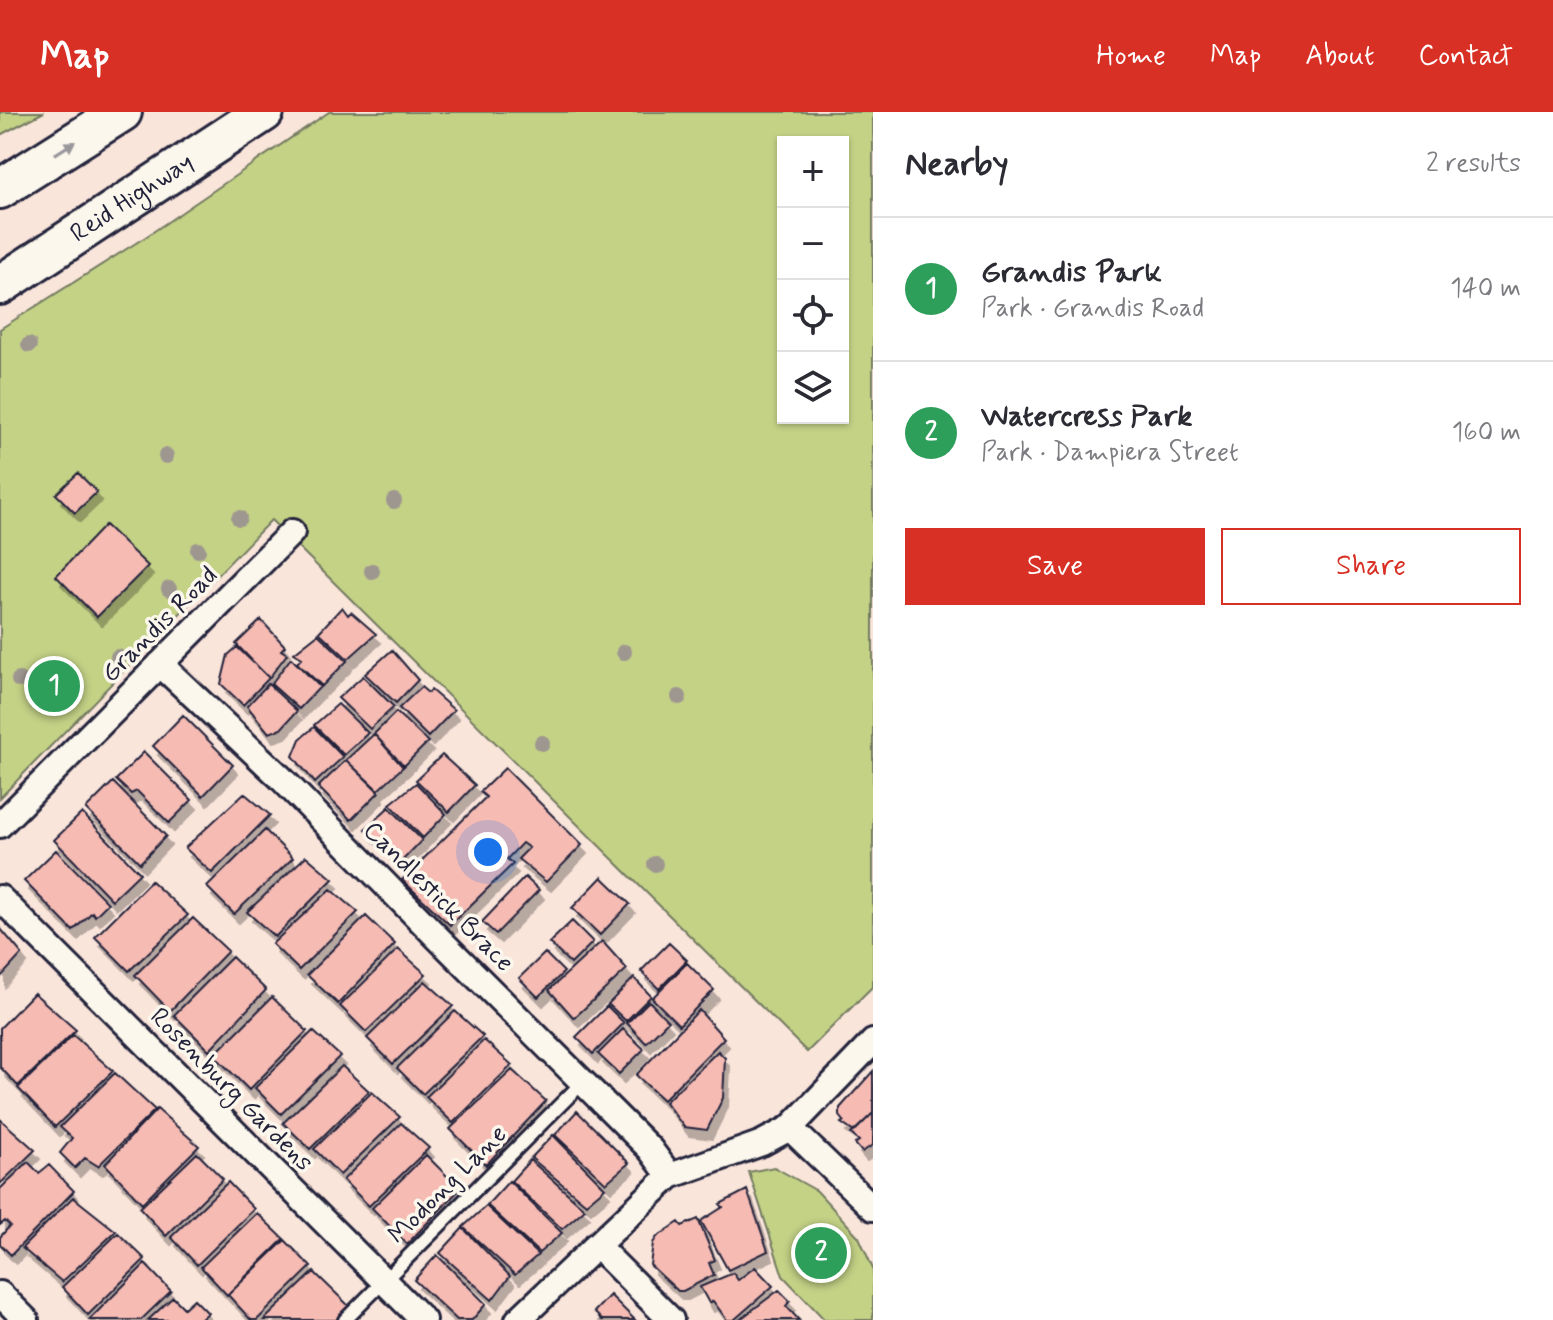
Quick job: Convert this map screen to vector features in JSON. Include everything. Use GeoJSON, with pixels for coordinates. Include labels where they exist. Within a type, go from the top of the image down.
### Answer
{"type":"FeatureCollection","features":[{"type":"Feature","properties":{"kind":"highway"},"geometry":{"type":"LineString","coordinates":[[4,186],[122,112]]}},
{"type":"Feature","properties":{"kind":"highway","name":"Reid Highway"},"geometry":{"type":"LineString","coordinates":[[0,285],[264,112]]}},
{"type":"Feature","properties":{"kind":"street","name":"Grandis Road"},"geometry":{"type":"LineString","coordinates":[[0,825],[292,532]]}},
{"type":"Feature","properties":{"kind":"street","name":"Candlestick Brace"},"geometry":{"type":"LineString","coordinates":[[160,664],[279,776],[650,1149],[670,1176]]}},
{"type":"Feature","properties":{"kind":"street","name":"Rosenburg Gardens"},"geometry":{"type":"LineString","coordinates":[[0,898],[423,1320]]}},
{"type":"Feature","properties":{"kind":"street"},"geometry":{"type":"LineString","coordinates":[[518,1320],[670,1176],[762,1143],[790,1128],[873,1042]]}},
{"type":"Feature","properties":{"kind":"street"},"geometry":{"type":"LineString","coordinates":[[790,1128],[873,1208]]}},
{"type":"Feature","properties":{"kind":"street"},"geometry":{"type":"LineString","coordinates":[[596,1245],[671,1320]]}},
{"type":"Feature","properties":{"kind":"street"},"geometry":{"type":"LineString","coordinates":[[0,1294],[26,1320]]}},
{"type":"Feature","properties":{"kind":"lane","name":"Modong Lane"},"geometry":{"type":"LineString","coordinates":[[345,1320],[583,1082]]}},
{"type":"Feature","properties":{"kind":"green space"},"geometry":{"type":"Polygon","coordinates":[[[0,112],[44,112],[0,135],[0,112]]]}},
{"type":"Feature","properties":{"kind":"green space"},"geometry":{"type":"Polygon","coordinates":[[[329,112],[873,112],[873,986],[807,1052],[271,520],[0,798],[0,329],[147,236],[329,112]]]}},
{"type":"Feature","properties":{"kind":"green space"},"geometry":{"type":"Polygon","coordinates":[[[774,1167],[817,1191],[859,1237],[873,1269],[873,1320],[825,1320],[783,1276],[749,1172],[774,1167]]]}},
{"type":"Feature","properties":{"kind":"building"},"geometry":{"type":"Polygon","coordinates":[[[78,473],[97,492],[75,513],[56,494],[78,473]]]}},
{"type":"Feature","properties":{"kind":"building"},"geometry":{"type":"Polygon","coordinates":[[[105,525],[148,566],[97,617],[56,576],[105,525]]]}},
{"type":"Feature","properties":{"kind":"building"},"geometry":{"type":"Polygon","coordinates":[[[342,607],[348,615],[351,612],[376,634],[348,659],[319,632],[342,607]]]}},
{"type":"Feature","properties":{"kind":"building"},"geometry":{"type":"Polygon","coordinates":[[[261,620],[285,646],[281,650],[287,654],[269,678],[236,644],[261,620]]]}},
{"type":"Feature","properties":{"kind":"building"},"geometry":{"type":"Polygon","coordinates":[[[318,634],[347,661],[322,686],[297,663],[302,658],[294,653],[318,634]]]}},
{"type":"Feature","properties":{"kind":"building"},"geometry":{"type":"Polygon","coordinates":[[[237,647],[269,678],[243,705],[221,684],[228,655],[237,647]]]}},
{"type":"Feature","properties":{"kind":"building"},"geometry":{"type":"Polygon","coordinates":[[[392,650],[418,680],[396,703],[365,674],[392,650]]]}},
{"type":"Feature","properties":{"kind":"building"},"geometry":{"type":"Polygon","coordinates":[[[291,658],[320,687],[299,709],[271,684],[291,658]]]}},
{"type":"Feature","properties":{"kind":"building"},"geometry":{"type":"Polygon","coordinates":[[[363,676],[394,707],[370,729],[338,698],[363,676]]]}},
{"type":"Feature","properties":{"kind":"building"},"geometry":{"type":"Polygon","coordinates":[[[268,684],[297,711],[281,729],[269,733],[247,706],[268,684]]]}},
{"type":"Feature","properties":{"kind":"building"},"geometry":{"type":"Polygon","coordinates":[[[421,687],[428,693],[431,690],[454,710],[428,737],[399,708],[421,687]]]}},
{"type":"Feature","properties":{"kind":"building"},"geometry":{"type":"Polygon","coordinates":[[[338,704],[368,733],[344,755],[314,725],[338,704]]]}},
{"type":"Feature","properties":{"kind":"building"},"geometry":{"type":"Polygon","coordinates":[[[396,712],[428,742],[404,766],[374,734],[396,712]]]}},
{"type":"Feature","properties":{"kind":"building"},"geometry":{"type":"Polygon","coordinates":[[[183,715],[233,765],[203,796],[153,746],[183,715]]]}},
{"type":"Feature","properties":{"kind":"building"},"geometry":{"type":"Polygon","coordinates":[[[314,727],[343,757],[315,783],[293,756],[300,739],[314,727]]]}},
{"type":"Feature","properties":{"kind":"building"},"geometry":{"type":"Polygon","coordinates":[[[374,734],[403,767],[378,790],[346,760],[374,734]]]}},
{"type":"Feature","properties":{"kind":"building"},"geometry":{"type":"Polygon","coordinates":[[[144,752],[192,800],[169,823],[137,791],[131,794],[116,780],[144,752]]]}},
{"type":"Feature","properties":{"kind":"building"},"geometry":{"type":"Polygon","coordinates":[[[442,755],[475,785],[449,812],[416,780],[442,755]]]}},
{"type":"Feature","properties":{"kind":"building"},"geometry":{"type":"Polygon","coordinates":[[[346,760],[379,792],[351,820],[318,787],[346,760]]]}},
{"type":"Feature","properties":{"kind":"building"},"geometry":{"type":"Polygon","coordinates":[[[505,768],[582,845],[546,882],[518,859],[529,848],[522,843],[507,859],[513,864],[450,925],[402,880],[486,797],[480,792],[505,768]]]}},
{"type":"Feature","properties":{"kind":"building"},"geometry":{"type":"Polygon","coordinates":[[[113,782],[166,836],[140,863],[86,809],[113,782]]]}},
{"type":"Feature","properties":{"kind":"building"},"geometry":{"type":"Polygon","coordinates":[[[416,783],[446,814],[423,838],[390,804],[416,783]]]}},
{"type":"Feature","properties":{"kind":"building"},"geometry":{"type":"Polygon","coordinates":[[[244,793],[270,815],[212,873],[185,848],[244,793]]]}},
{"type":"Feature","properties":{"kind":"building"},"geometry":{"type":"Polygon","coordinates":[[[389,807],[422,840],[399,864],[365,829],[389,807]]]}},
{"type":"Feature","properties":{"kind":"building"},"geometry":{"type":"Polygon","coordinates":[[[82,813],[140,873],[112,900],[54,840],[82,813]]]}},
{"type":"Feature","properties":{"kind":"building"},"geometry":{"type":"Polygon","coordinates":[[[265,830],[293,858],[234,914],[207,887],[265,830]]]}},
{"type":"Feature","properties":{"kind":"building"},"geometry":{"type":"Polygon","coordinates":[[[56,850],[108,903],[95,916],[92,912],[73,931],[24,881],[56,850]]]}},
{"type":"Feature","properties":{"kind":"building"},"geometry":{"type":"Polygon","coordinates":[[[306,856],[333,879],[275,937],[247,912],[306,856]]]}},
{"type":"Feature","properties":{"kind":"building"},"geometry":{"type":"Polygon","coordinates":[[[525,877],[539,890],[496,934],[482,922],[525,877]]]}},
{"type":"Feature","properties":{"kind":"building"},"geometry":{"type":"Polygon","coordinates":[[[602,877],[630,904],[600,935],[572,908],[602,877]]]}},
{"type":"Feature","properties":{"kind":"building"},"geometry":{"type":"Polygon","coordinates":[[[151,881],[188,915],[129,971],[95,937],[151,881]]]}},
{"type":"Feature","properties":{"kind":"building"},"geometry":{"type":"Polygon","coordinates":[[[331,889],[358,912],[299,970],[272,944],[331,889]]]}},
{"type":"Feature","properties":{"kind":"building"},"geometry":{"type":"Polygon","coordinates":[[[366,916],[395,944],[338,1004],[307,975],[366,916]]]}},
{"type":"Feature","properties":{"kind":"building"},"geometry":{"type":"Polygon","coordinates":[[[193,918],[228,951],[170,1011],[135,975],[193,918]]]}},
{"type":"Feature","properties":{"kind":"building"},"geometry":{"type":"Polygon","coordinates":[[[572,921],[593,942],[571,964],[549,943],[572,921]]]}},
{"type":"Feature","properties":{"kind":"building"},"geometry":{"type":"Polygon","coordinates":[[[0,928],[22,954],[0,978],[0,928]]]}},
{"type":"Feature","properties":{"kind":"building"},"geometry":{"type":"Polygon","coordinates":[[[602,941],[627,969],[574,1018],[549,990],[602,941]]]}},
{"type":"Feature","properties":{"kind":"building"},"geometry":{"type":"Polygon","coordinates":[[[669,943],[687,960],[659,989],[641,971],[669,943]]]}},
{"type":"Feature","properties":{"kind":"building"},"geometry":{"type":"Polygon","coordinates":[[[398,949],[426,974],[366,1032],[340,1006],[398,949]]]}},
{"type":"Feature","properties":{"kind":"building"},"geometry":{"type":"Polygon","coordinates":[[[545,953],[564,972],[538,997],[519,978],[545,953]]]}},
{"type":"Feature","properties":{"kind":"building"},"geometry":{"type":"Polygon","coordinates":[[[232,957],[266,990],[209,1050],[174,1015],[232,957]]]}},
{"type":"Feature","properties":{"kind":"building"},"geometry":{"type":"Polygon","coordinates":[[[687,963],[714,990],[679,1025],[652,998],[687,963]]]}},
{"type":"Feature","properties":{"kind":"building"},"geometry":{"type":"Polygon","coordinates":[[[634,978],[651,996],[626,1021],[608,1004],[634,978]]]}},
{"type":"Feature","properties":{"kind":"building"},"geometry":{"type":"Polygon","coordinates":[[[425,981],[453,1006],[393,1064],[367,1038],[425,981]]]}},
{"type":"Feature","properties":{"kind":"building"},"geometry":{"type":"Polygon","coordinates":[[[34,993],[76,1030],[18,1086],[0,1067],[0,1028],[34,993]]]}},
{"type":"Feature","properties":{"kind":"building"},"geometry":{"type":"Polygon","coordinates":[[[272,997],[307,1031],[249,1090],[214,1055],[272,997]]]}},
{"type":"Feature","properties":{"kind":"building"},"geometry":{"type":"Polygon","coordinates":[[[649,1001],[668,1021],[646,1043],[627,1023],[649,1001]]]}},
{"type":"Feature","properties":{"kind":"building"},"geometry":{"type":"Polygon","coordinates":[[[607,1006],[624,1023],[593,1054],[576,1037],[607,1006]]]}},
{"type":"Feature","properties":{"kind":"building"},"geometry":{"type":"Polygon","coordinates":[[[699,1010],[724,1038],[663,1100],[636,1075],[699,1010]]]}},
{"type":"Feature","properties":{"kind":"building"},"geometry":{"type":"Polygon","coordinates":[[[455,1011],[483,1036],[423,1094],[397,1068],[455,1011]]]}},
{"type":"Feature","properties":{"kind":"building"},"geometry":{"type":"Polygon","coordinates":[[[623,1029],[644,1049],[619,1074],[598,1054],[623,1029]]]}},
{"type":"Feature","properties":{"kind":"building"},"geometry":{"type":"Polygon","coordinates":[[[313,1031],[340,1056],[281,1114],[255,1088],[313,1031]]]}},
{"type":"Feature","properties":{"kind":"building"},"geometry":{"type":"Polygon","coordinates":[[[73,1035],[113,1071],[55,1127],[18,1088],[73,1035]]]}},
{"type":"Feature","properties":{"kind":"building"},"geometry":{"type":"Polygon","coordinates":[[[484,1040],[512,1065],[453,1123],[426,1097],[484,1040]]]}},
{"type":"Feature","properties":{"kind":"building"},"geometry":{"type":"Polygon","coordinates":[[[718,1051],[725,1058],[723,1098],[707,1130],[684,1127],[665,1102],[718,1051]]]}},
{"type":"Feature","properties":{"kind":"building"},"geometry":{"type":"Polygon","coordinates":[[[342,1066],[369,1091],[310,1149],[283,1123],[342,1066]]]}},
{"type":"Feature","properties":{"kind":"building"},"geometry":{"type":"Polygon","coordinates":[[[512,1070],[546,1101],[486,1165],[450,1129],[512,1070]]]}},
{"type":"Feature","properties":{"kind":"building"},"geometry":{"type":"Polygon","coordinates":[[[873,1071],[873,1113],[854,1132],[841,1123],[844,1121],[840,1108],[873,1071]]]}},
{"type":"Feature","properties":{"kind":"building"},"geometry":{"type":"Polygon","coordinates":[[[115,1073],[155,1110],[98,1166],[85,1158],[75,1168],[60,1153],[72,1138],[60,1127],[115,1073]]]}},
{"type":"Feature","properties":{"kind":"building"},"geometry":{"type":"Polygon","coordinates":[[[372,1092],[400,1117],[340,1175],[314,1149],[372,1092]]]}},
{"type":"Feature","properties":{"kind":"building"},"geometry":{"type":"Polygon","coordinates":[[[157,1109],[199,1146],[142,1203],[105,1164],[157,1109]]]}},
{"type":"Feature","properties":{"kind":"building"},"geometry":{"type":"Polygon","coordinates":[[[577,1111],[629,1163],[606,1183],[555,1135],[577,1111]]]}},
{"type":"Feature","properties":{"kind":"building"},"geometry":{"type":"Polygon","coordinates":[[[873,1113],[873,1145],[862,1152],[855,1144],[859,1141],[851,1134],[873,1113]]]}},
{"type":"Feature","properties":{"kind":"building"},"geometry":{"type":"Polygon","coordinates":[[[0,1119],[35,1150],[0,1184],[0,1119]]]}},
{"type":"Feature","properties":{"kind":"building"},"geometry":{"type":"Polygon","coordinates":[[[401,1123],[429,1148],[369,1206],[343,1180],[401,1123]]]}},
{"type":"Feature","properties":{"kind":"building"},"geometry":{"type":"Polygon","coordinates":[[[553,1135],[605,1188],[586,1204],[531,1158],[553,1135]]]}},
{"type":"Feature","properties":{"kind":"building"},"geometry":{"type":"Polygon","coordinates":[[[197,1153],[223,1179],[166,1236],[140,1208],[197,1153]]]}},
{"type":"Feature","properties":{"kind":"building"},"geometry":{"type":"Polygon","coordinates":[[[426,1155],[460,1189],[407,1244],[372,1208],[426,1155]]]}},
{"type":"Feature","properties":{"kind":"building"},"geometry":{"type":"Polygon","coordinates":[[[530,1160],[585,1209],[562,1229],[511,1181],[530,1160]]]}},
{"type":"Feature","properties":{"kind":"building"},"geometry":{"type":"Polygon","coordinates":[[[28,1162],[39,1173],[49,1165],[74,1191],[11,1255],[0,1244],[0,1237],[10,1226],[5,1221],[0,1225],[0,1189],[28,1162]]]}},
{"type":"Feature","properties":{"kind":"building"},"geometry":{"type":"Polygon","coordinates":[[[509,1181],[562,1233],[539,1253],[487,1205],[509,1181]]]}},
{"type":"Feature","properties":{"kind":"building"},"geometry":{"type":"Polygon","coordinates":[[[228,1182],[254,1209],[197,1265],[171,1237],[228,1182]]]}},
{"type":"Feature","properties":{"kind":"building"},"geometry":{"type":"Polygon","coordinates":[[[747,1190],[768,1251],[728,1270],[701,1221],[723,1207],[720,1204],[747,1190]]]}},
{"type":"Feature","properties":{"kind":"building"},"geometry":{"type":"Polygon","coordinates":[[[73,1197],[116,1231],[62,1282],[22,1248],[73,1197]]]}},
{"type":"Feature","properties":{"kind":"building"},"geometry":{"type":"Polygon","coordinates":[[[486,1206],[538,1255],[515,1275],[463,1227],[486,1206]]]}},
{"type":"Feature","properties":{"kind":"building"},"geometry":{"type":"Polygon","coordinates":[[[257,1213],[284,1239],[227,1295],[201,1267],[257,1213]]]}},
{"type":"Feature","properties":{"kind":"building"},"geometry":{"type":"Polygon","coordinates":[[[698,1219],[715,1260],[709,1263],[714,1275],[678,1291],[650,1265],[653,1243],[679,1222],[682,1226],[698,1219]]]}},
{"type":"Feature","properties":{"kind":"building"},"geometry":{"type":"Polygon","coordinates":[[[463,1228],[510,1276],[492,1300],[440,1253],[463,1228]]]}},
{"type":"Feature","properties":{"kind":"building"},"geometry":{"type":"Polygon","coordinates":[[[118,1233],[145,1259],[88,1315],[62,1287],[118,1233]]]}},
{"type":"Feature","properties":{"kind":"building"},"geometry":{"type":"Polygon","coordinates":[[[285,1240],[311,1267],[257,1320],[251,1320],[228,1295],[285,1240]]]}},
{"type":"Feature","properties":{"kind":"building"},"geometry":{"type":"Polygon","coordinates":[[[437,1255],[486,1304],[472,1320],[457,1320],[414,1280],[437,1255]]]}},
{"type":"Feature","properties":{"kind":"building"},"geometry":{"type":"Polygon","coordinates":[[[145,1264],[171,1291],[141,1320],[89,1320],[145,1264]]]}},
{"type":"Feature","properties":{"kind":"building"},"geometry":{"type":"Polygon","coordinates":[[[755,1267],[773,1286],[734,1320],[727,1320],[713,1301],[709,1303],[700,1287],[733,1273],[738,1280],[755,1267]]]}},
{"type":"Feature","properties":{"kind":"building"},"geometry":{"type":"Polygon","coordinates":[[[314,1272],[350,1307],[337,1320],[264,1320],[314,1272]]]}},
{"type":"Feature","properties":{"kind":"building"},"geometry":{"type":"Polygon","coordinates":[[[779,1290],[790,1301],[786,1306],[799,1320],[739,1320],[779,1290]]]}},
{"type":"Feature","properties":{"kind":"building"},"geometry":{"type":"Polygon","coordinates":[[[610,1295],[635,1320],[602,1320],[594,1312],[610,1295]]]}},
{"type":"Feature","properties":{"kind":"building"},"geometry":{"type":"Polygon","coordinates":[[[173,1297],[184,1308],[194,1299],[208,1313],[200,1320],[148,1320],[173,1297]]]}},
{"type":"Feature","properties":{"kind":"place","name":"Grandis Park"},"geometry":{"type":"Point","coordinates":[54,686]}},
{"type":"Feature","properties":{"kind":"place","name":"Watercress Park"},"geometry":{"type":"Point","coordinates":[821,1253]}}]}
